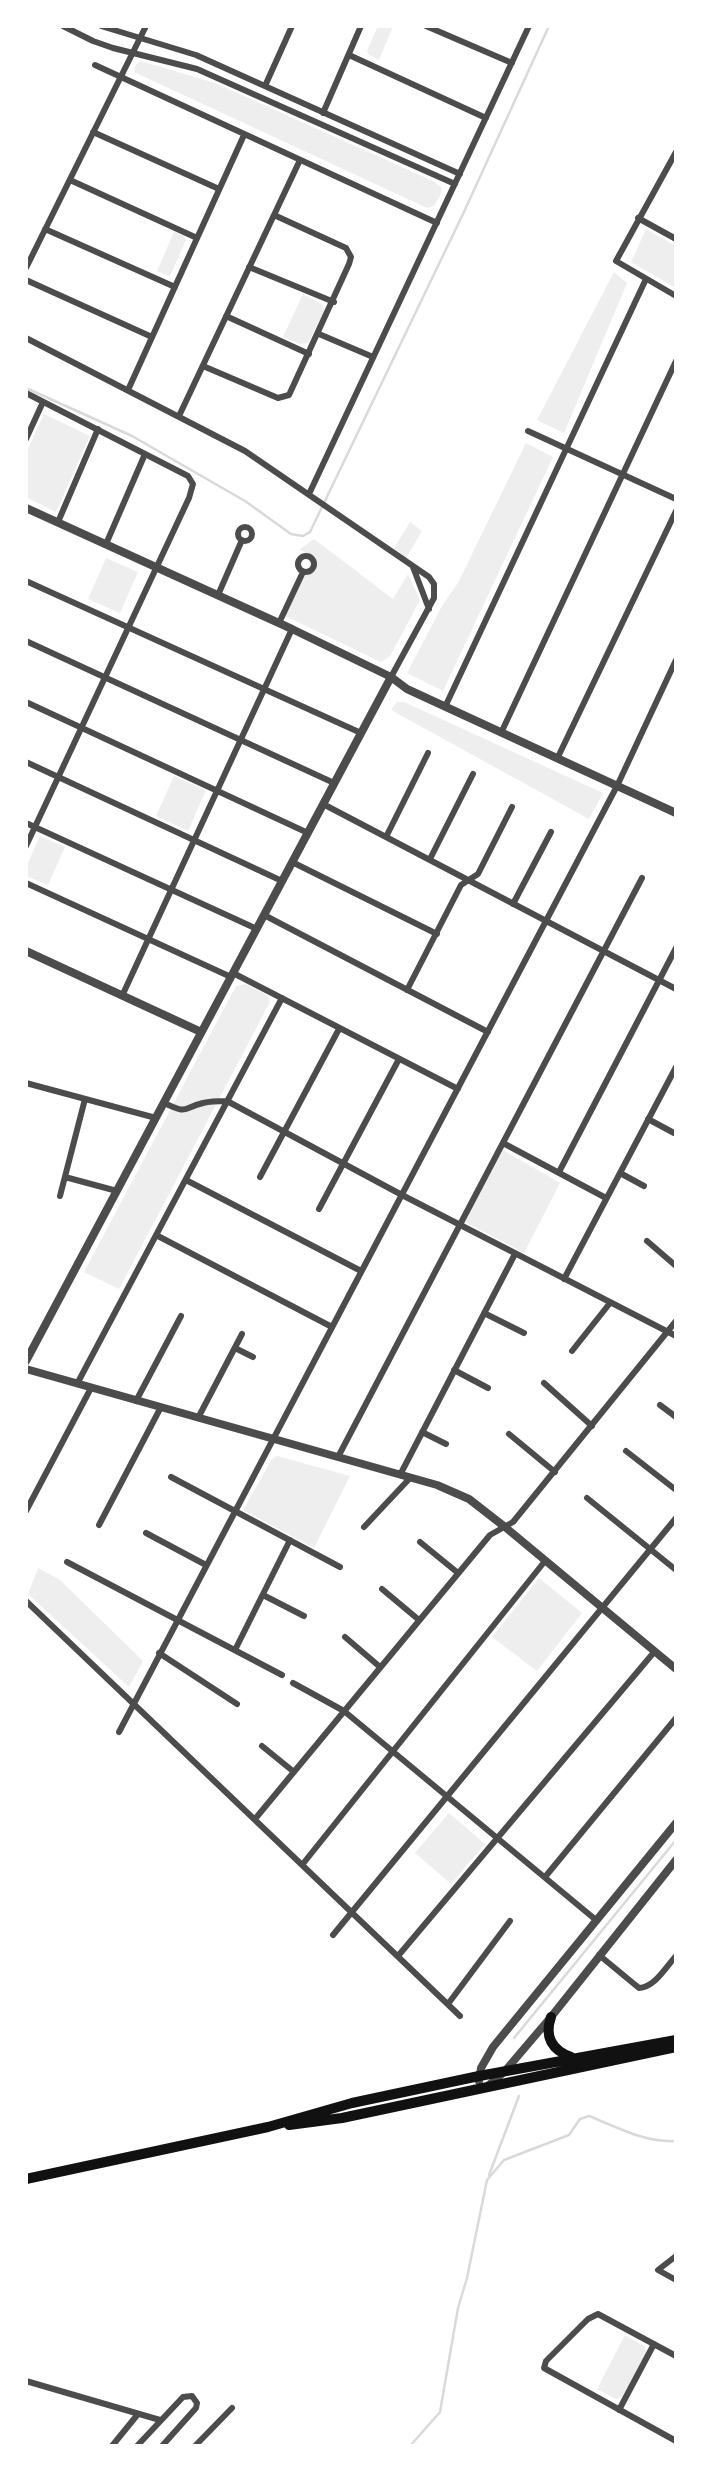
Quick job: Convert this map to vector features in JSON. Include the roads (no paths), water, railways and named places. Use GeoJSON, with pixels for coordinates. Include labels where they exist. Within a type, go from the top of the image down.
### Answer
{"type":"FeatureCollection","features":[{"type":"Feature","properties":{"kind":"main road"},"geometry":{"type":"LineString","coordinates":[[551,2017],[548,2032],[551,2044],[562,2054],[572,2057]]}},
{"type":"Feature","properties":{"kind":"main road"},"geometry":{"type":"LineString","coordinates":[[26,2179],[268,2127],[352,2104],[479,2076],[676,2040]]}},
{"type":"Feature","properties":{"kind":"main road"},"geometry":{"type":"LineString","coordinates":[[268,2127],[342,2118],[676,2048]]}},
{"type":"Feature","properties":{"kind":"street"},"geometry":{"type":"LineString","coordinates":[[63,26],[93,41],[197,69],[455,184]]}},
{"type":"Feature","properties":{"kind":"street"},"geometry":{"type":"LineString","coordinates":[[102,26],[196,55],[460,174]]}},
{"type":"Feature","properties":{"kind":"street"},"geometry":{"type":"LineString","coordinates":[[26,268],[146,26]]}},
{"type":"Feature","properties":{"kind":"street"},"geometry":{"type":"LineString","coordinates":[[265,86],[292,26]]}},
{"type":"Feature","properties":{"kind":"street"},"geometry":{"type":"LineString","coordinates":[[323,113],[361,26]]}},
{"type":"Feature","properties":{"kind":"street"},"geometry":{"type":"LineString","coordinates":[[426,26],[512,63]]}},
{"type":"Feature","properties":{"kind":"street"},"geometry":{"type":"LineString","coordinates":[[309,494],[529,26]]}},
{"type":"Feature","properties":{"kind":"street"},"geometry":{"type":"LineString","coordinates":[[349,55],[486,118]]}},
{"type":"Feature","properties":{"kind":"street"},"geometry":{"type":"LineString","coordinates":[[95,65],[437,223]]}},
{"type":"Feature","properties":{"kind":"street"},"geometry":{"type":"LineString","coordinates":[[93,132],[219,189]]}},
{"type":"Feature","properties":{"kind":"street"},"geometry":{"type":"LineString","coordinates":[[128,390],[244,135]]}},
{"type":"Feature","properties":{"kind":"street"},"geometry":{"type":"LineString","coordinates":[[676,152],[617,261],[676,296]]}},
{"type":"Feature","properties":{"kind":"street"},"geometry":{"type":"LineString","coordinates":[[179,416],[300,160]]}},
{"type":"Feature","properties":{"kind":"street"},"geometry":{"type":"LineString","coordinates":[[70,180],[197,238]]}},
{"type":"Feature","properties":{"kind":"street"},"geometry":{"type":"LineString","coordinates":[[203,366],[282,398],[289,395],[334,302],[349,264],[350,252],[342,245],[274,215]]}},
{"type":"Feature","properties":{"kind":"street"},"geometry":{"type":"LineString","coordinates":[[638,218],[676,239]]}},
{"type":"Feature","properties":{"kind":"street"},"geometry":{"type":"LineString","coordinates":[[45,229],[175,287]]}},
{"type":"Feature","properties":{"kind":"street"},"geometry":{"type":"LineString","coordinates":[[249,267],[334,302]]}},
{"type":"Feature","properties":{"kind":"street"},"geometry":{"type":"LineString","coordinates":[[445,707],[646,279]]}},
{"type":"Feature","properties":{"kind":"street"},"geometry":{"type":"LineString","coordinates":[[26,280],[152,337]]}},
{"type":"Feature","properties":{"kind":"street"},"geometry":{"type":"LineString","coordinates":[[226,316],[309,354]]}},
{"type":"Feature","properties":{"kind":"street"},"geometry":{"type":"LineString","coordinates":[[318,334],[373,357]]}},
{"type":"Feature","properties":{"kind":"street"},"geometry":{"type":"LineString","coordinates":[[26,338],[245,452],[429,576],[434,584],[434,598],[429,609],[26,1361]]}},
{"type":"Feature","properties":{"kind":"street"},"geometry":{"type":"LineString","coordinates":[[501,733],[676,361]]}},
{"type":"Feature","properties":{"kind":"street"},"geometry":{"type":"LineString","coordinates":[[26,393],[192,480],[189,498],[26,846]]}},
{"type":"Feature","properties":{"kind":"street"},"geometry":{"type":"LineString","coordinates":[[26,439],[43,402]]}},
{"type":"Feature","properties":{"kind":"street"},"geometry":{"type":"LineString","coordinates":[[58,522],[98,429]]}},
{"type":"Feature","properties":{"kind":"street"},"geometry":{"type":"LineString","coordinates":[[528,431],[676,499]]}},
{"type":"Feature","properties":{"kind":"street"},"geometry":{"type":"LineString","coordinates":[[106,544],[145,454]]}},
{"type":"Feature","properties":{"kind":"street"},"geometry":{"type":"LineString","coordinates":[[26,508],[292,629],[391,677],[407,689],[445,707],[675,810]]}},
{"type":"Feature","properties":{"kind":"street"},"geometry":{"type":"LineString","coordinates":[[557,759],[676,511]]}},
{"type":"Feature","properties":{"kind":"street"},"geometry":{"type":"LineString","coordinates":[[218,595],[242,540]]}},
{"type":"Feature","properties":{"kind":"street"},"geometry":{"type":"LineString","coordinates":[[413,566],[429,609]]}},
{"type":"Feature","properties":{"kind":"street"},"geometry":{"type":"LineString","coordinates":[[279,623],[303,572]]}},
{"type":"Feature","properties":{"kind":"street"},"geometry":{"type":"LineString","coordinates":[[26,581],[361,733]]}},
{"type":"Feature","properties":{"kind":"street"},"geometry":{"type":"LineString","coordinates":[[122,996],[292,629]]}},
{"type":"Feature","properties":{"kind":"street"},"geometry":{"type":"LineString","coordinates":[[26,641],[334,783]]}},
{"type":"Feature","properties":{"kind":"street"},"geometry":{"type":"LineString","coordinates":[[119,1732],[176,1619],[618,786],[676,660]]}},
{"type":"Feature","properties":{"kind":"street"},"geometry":{"type":"LineString","coordinates":[[26,702],[307,833]]}},
{"type":"Feature","properties":{"kind":"street"},"geometry":{"type":"LineString","coordinates":[[386,837],[428,753]]}},
{"type":"Feature","properties":{"kind":"street"},"geometry":{"type":"LineString","coordinates":[[26,762],[282,881]]}},
{"type":"Feature","properties":{"kind":"street"},"geometry":{"type":"LineString","coordinates":[[430,859],[473,774]]}},
{"type":"Feature","properties":{"kind":"street"},"geometry":{"type":"LineString","coordinates":[[323,804],[676,989]]}},
{"type":"Feature","properties":{"kind":"street"},"geometry":{"type":"LineString","coordinates":[[407,990],[461,885],[478,874],[512,807]]}},
{"type":"Feature","properties":{"kind":"street"},"geometry":{"type":"LineString","coordinates":[[26,823],[257,929]]}},
{"type":"Feature","properties":{"kind":"street"},"geometry":{"type":"LineString","coordinates":[[513,904],[551,832]]}},
{"type":"Feature","properties":{"kind":"street"},"geometry":{"type":"LineString","coordinates":[[292,862],[437,934]]}},
{"type":"Feature","properties":{"kind":"street"},"geometry":{"type":"LineString","coordinates":[[338,1457],[642,878]]}},
{"type":"Feature","properties":{"kind":"street"},"geometry":{"type":"LineString","coordinates":[[26,883],[282,998],[458,1089]]}},
{"type":"Feature","properties":{"kind":"street"},"geometry":{"type":"LineString","coordinates":[[264,915],[488,1032]]}},
{"type":"Feature","properties":{"kind":"street"},"geometry":{"type":"LineString","coordinates":[[559,1172],[676,948]]}},
{"type":"Feature","properties":{"kind":"street"},"geometry":{"type":"LineString","coordinates":[[26,951],[201,1032]]}},
{"type":"Feature","properties":{"kind":"street"},"geometry":{"type":"LineString","coordinates":[[77,1384],[282,998]]}},
{"type":"Feature","properties":{"kind":"street"},"geometry":{"type":"LineString","coordinates":[[260,1177],[340,1029]]}},
{"type":"Feature","properties":{"kind":"street"},"geometry":{"type":"LineString","coordinates":[[319,1209],[399,1059]]}},
{"type":"Feature","properties":{"kind":"street"},"geometry":{"type":"LineString","coordinates":[[564,1279],[676,1067]]}},
{"type":"Feature","properties":{"kind":"street"},"geometry":{"type":"LineString","coordinates":[[26,1083],[156,1118]]}},
{"type":"Feature","properties":{"kind":"street"},"geometry":{"type":"LineString","coordinates":[[60,1196],[85,1099]]}},
{"type":"Feature","properties":{"kind":"street"},"geometry":{"type":"LineString","coordinates":[[164,1103],[184,1111],[200,1104],[227,1101],[402,1195],[676,1336]]}},
{"type":"Feature","properties":{"kind":"street"},"geometry":{"type":"LineString","coordinates":[[648,1119],[674,1133]]}},
{"type":"Feature","properties":{"kind":"street"},"geometry":{"type":"LineString","coordinates":[[503,1143],[606,1198]]}},
{"type":"Feature","properties":{"kind":"street"},"geometry":{"type":"LineString","coordinates":[[620,1173],[644,1186]]}},
{"type":"Feature","properties":{"kind":"street"},"geometry":{"type":"LineString","coordinates":[[65,1177],[117,1191]]}},
{"type":"Feature","properties":{"kind":"street"},"geometry":{"type":"LineString","coordinates":[[186,1180],[361,1271]]}},
{"type":"Feature","properties":{"kind":"street"},"geometry":{"type":"LineString","coordinates":[[156,1235],[332,1327]]}},
{"type":"Feature","properties":{"kind":"street"},"geometry":{"type":"LineString","coordinates":[[647,1241],[676,1266]]}},
{"type":"Feature","properties":{"kind":"street"},"geometry":{"type":"LineString","coordinates":[[400,1475],[515,1254]]}},
{"type":"Feature","properties":{"kind":"street"},"geometry":{"type":"LineString","coordinates":[[572,1351],[610,1303]]}},
{"type":"Feature","properties":{"kind":"street"},"geometry":{"type":"LineString","coordinates":[[485,1313],[524,1333]]}},
{"type":"Feature","properties":{"kind":"street"},"geometry":{"type":"LineString","coordinates":[[136,1401],[181,1316]]}},
{"type":"Feature","properties":{"kind":"street"},"geometry":{"type":"LineString","coordinates":[[255,1819],[490,1535],[513,1522],[676,1321]]}},
{"type":"Feature","properties":{"kind":"street"},"geometry":{"type":"LineString","coordinates":[[198,1418],[242,1334]]}},
{"type":"Feature","properties":{"kind":"street"},"geometry":{"type":"LineString","coordinates":[[235,1348],[253,1357]]}},
{"type":"Feature","properties":{"kind":"street"},"geometry":{"type":"LineString","coordinates":[[26,1369],[437,1485],[468,1499],[676,1669]]}},
{"type":"Feature","properties":{"kind":"street"},"geometry":{"type":"LineString","coordinates":[[454,1370],[488,1388]]}},
{"type":"Feature","properties":{"kind":"street"},"geometry":{"type":"LineString","coordinates":[[544,1383],[592,1426]]}},
{"type":"Feature","properties":{"kind":"street"},"geometry":{"type":"LineString","coordinates":[[26,1511],[91,1388]]}},
{"type":"Feature","properties":{"kind":"street"},"geometry":{"type":"LineString","coordinates":[[660,1405],[676,1417]]}},
{"type":"Feature","properties":{"kind":"street"},"geometry":{"type":"LineString","coordinates":[[99,1525],[161,1407]]}},
{"type":"Feature","properties":{"kind":"street"},"geometry":{"type":"LineString","coordinates":[[422,1432],[446,1444]]}},
{"type":"Feature","properties":{"kind":"street"},"geometry":{"type":"LineString","coordinates":[[509,1434],[555,1472]]}},
{"type":"Feature","properties":{"kind":"street"},"geometry":{"type":"LineString","coordinates":[[626,1451],[676,1490]]}},
{"type":"Feature","properties":{"kind":"street"},"geometry":{"type":"LineString","coordinates":[[172,1477],[340,1567]]}},
{"type":"Feature","properties":{"kind":"street"},"geometry":{"type":"LineString","coordinates":[[364,1527],[410,1478]]}},
{"type":"Feature","properties":{"kind":"street"},"geometry":{"type":"LineString","coordinates":[[587,1498],[676,1570]]}},
{"type":"Feature","properties":{"kind":"street"},"geometry":{"type":"LineString","coordinates":[[333,1935],[676,1518]]}},
{"type":"Feature","properties":{"kind":"street"},"geometry":{"type":"LineString","coordinates":[[146,1533],[206,1565]]}},
{"type":"Feature","properties":{"kind":"street"},"geometry":{"type":"LineString","coordinates":[[235,1650],[290,1540]]}},
{"type":"Feature","properties":{"kind":"street"},"geometry":{"type":"LineString","coordinates":[[420,1542],[458,1573]]}},
{"type":"Feature","properties":{"kind":"street"},"geometry":{"type":"LineString","coordinates":[[302,1865],[545,1561]]}},
{"type":"Feature","properties":{"kind":"street"},"geometry":{"type":"LineString","coordinates":[[66,1562],[282,1675]]}},
{"type":"Feature","properties":{"kind":"street"},"geometry":{"type":"LineString","coordinates":[[382,1589],[419,1620]]}},
{"type":"Feature","properties":{"kind":"street"},"geometry":{"type":"LineString","coordinates":[[262,1595],[304,1616]]}},
{"type":"Feature","properties":{"kind":"street"},"geometry":{"type":"LineString","coordinates":[[26,1601],[460,2016]]}},
{"type":"Feature","properties":{"kind":"street"},"geometry":{"type":"LineString","coordinates":[[345,1637],[380,1667]]}},
{"type":"Feature","properties":{"kind":"street"},"geometry":{"type":"LineString","coordinates":[[398,1956],[655,1651]]}},
{"type":"Feature","properties":{"kind":"street"},"geometry":{"type":"LineString","coordinates":[[159,1653],[237,1704]]}},
{"type":"Feature","properties":{"kind":"street"},"geometry":{"type":"LineString","coordinates":[[293,1683],[344,1711],[596,1920]]}},
{"type":"Feature","properties":{"kind":"street"},"geometry":{"type":"LineString","coordinates":[[545,1878],[676,1718]]}},
{"type":"Feature","properties":{"kind":"street"},"geometry":{"type":"LineString","coordinates":[[262,1746],[294,1772]]}},
{"type":"Feature","properties":{"kind":"street"},"geometry":{"type":"LineString","coordinates":[[674,1867],[505,2071],[484,2088],[479,2076],[493,2047],[676,1824]]}},
{"type":"Feature","properties":{"kind":"street"},"geometry":{"type":"LineString","coordinates":[[448,2004],[510,1921]]}},
{"type":"Feature","properties":{"kind":"street"},"geometry":{"type":"LineString","coordinates":[[599,1955],[639,1988],[650,1986],[676,1956]]}},
{"type":"Feature","properties":{"kind":"street"},"geometry":{"type":"LineString","coordinates":[[676,2256],[658,2270],[676,2280]]}},
{"type":"Feature","properties":{"kind":"street"},"geometry":{"type":"LineString","coordinates":[[676,2356],[598,2314],[588,2319],[546,2361],[544,2368],[676,2441]]}},
{"type":"Feature","properties":{"kind":"street"},"geometry":{"type":"LineString","coordinates":[[619,2410],[654,2344]]}},
{"type":"Feature","properties":{"kind":"street"},"geometry":{"type":"LineString","coordinates":[[26,2381],[160,2420]]}},
{"type":"Feature","properties":{"kind":"street"},"geometry":{"type":"LineString","coordinates":[[138,2446],[183,2396],[189,2395],[196,2400],[196,2408],[162,2446]]}},
{"type":"Feature","properties":{"kind":"street"},"geometry":{"type":"LineString","coordinates":[[195,2446],[232,2408]]}},
{"type":"Feature","properties":{"kind":"street"},"geometry":{"type":"LineString","coordinates":[[112,2446],[138,2414]]}},
{"type":"Feature","properties":{"kind":"waterway"},"geometry":{"type":"LineString","coordinates":[[26,388],[132,436],[245,501],[291,534],[303,536],[310,532],[463,214],[549,26]]}},
{"type":"Feature","properties":{"kind":"waterway"},"geometry":{"type":"LineString","coordinates":[[514,2038],[676,1840]]}},
{"type":"Feature","properties":{"kind":"waterway"},"geometry":{"type":"LineString","coordinates":[[489,2175],[519,2096]]}},
{"type":"Feature","properties":{"kind":"waterway"},"geometry":{"type":"LineString","coordinates":[[410,2446],[440,2412],[458,2308],[467,2278],[487,2180],[504,2160],[569,2135],[580,2119],[589,2116],[642,2137],[676,2141]]}}]}
